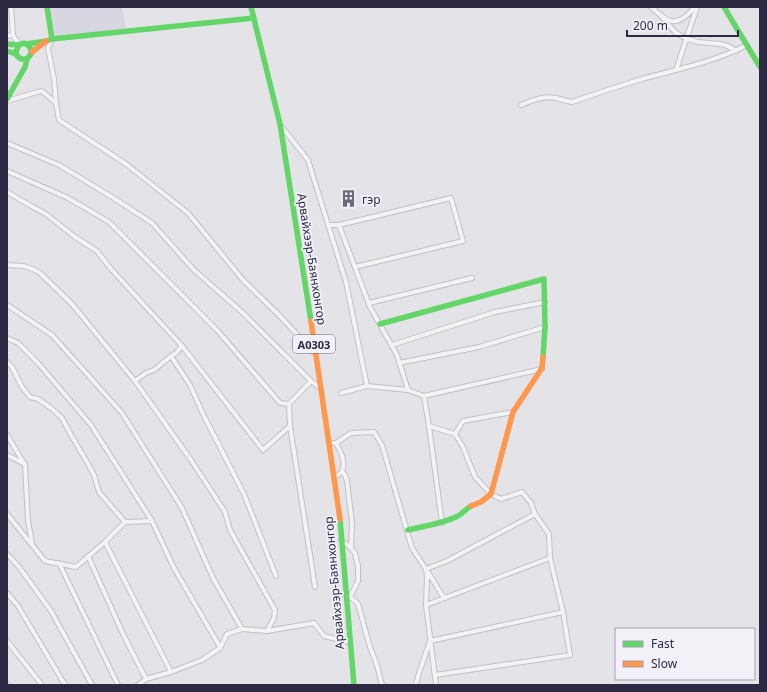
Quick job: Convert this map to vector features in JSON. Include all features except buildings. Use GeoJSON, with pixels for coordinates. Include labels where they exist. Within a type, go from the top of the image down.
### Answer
{"type":"FeatureCollection","features":[{"type":"Feature","properties":{"kind":"main road"},"geometry":{"type":"LineString","coordinates":[[48,7],[49,40]]}},
{"type":"Feature","properties":{"kind":"main road","name":"Арвайхээр-Баянхонгор"},"geometry":{"type":"LineString","coordinates":[[251,7],[280,124],[316,354],[339,512],[348,596],[354,685]]}},
{"type":"Feature","properties":{"kind":"main road"},"geometry":{"type":"LineString","coordinates":[[724,7],[760,67]]}},
{"type":"Feature","properties":{"kind":"main road"},"geometry":{"type":"LineString","coordinates":[[7,44],[19,45],[49,40],[254,18]]}},
{"type":"Feature","properties":{"kind":"main road"},"geometry":{"type":"LineString","coordinates":[[7,100],[21,74],[24,60],[30,56],[32,52],[49,40]]}},
{"type":"Feature","properties":{"kind":"main road"},"geometry":{"type":"LineString","coordinates":[[26,44],[30,47],[32,52]]}},
{"type":"Feature","properties":{"kind":"main road"},"geometry":{"type":"LineString","coordinates":[[16,54],[16,49],[19,45]]}},
{"type":"Feature","properties":{"kind":"main road"},"geometry":{"type":"LineString","coordinates":[[7,51],[16,54],[17,57],[24,60]]}},
{"type":"Feature","properties":{"kind":"main road"},"geometry":{"type":"LineString","coordinates":[[380,324],[544,279],[545,327],[542,368],[513,412],[491,494],[481,502],[468,508],[460,515],[442,523],[408,530]]}},
{"type":"Feature","properties":{"kind":"street"},"geometry":{"type":"LineString","coordinates":[[11,7],[13,35],[19,45]]}},
{"type":"Feature","properties":{"kind":"street"},"geometry":{"type":"LineString","coordinates":[[651,7],[675,32],[686,38],[698,42],[728,46],[736,51]]}},
{"type":"Feature","properties":{"kind":"street"},"geometry":{"type":"LineString","coordinates":[[661,16],[668,20],[682,20],[696,7]]}},
{"type":"Feature","properties":{"kind":"street"},"geometry":{"type":"LineString","coordinates":[[676,70],[696,7]]}},
{"type":"Feature","properties":{"kind":"street"},"geometry":{"type":"LineString","coordinates":[[7,36],[13,35]]}},
{"type":"Feature","properties":{"kind":"street"},"geometry":{"type":"LineString","coordinates":[[49,40],[48,48],[54,79],[59,120],[126,164],[188,213],[243,280],[316,354]]}},
{"type":"Feature","properties":{"kind":"street"},"geometry":{"type":"LineString","coordinates":[[521,105],[538,98],[546,97],[572,102],[642,79],[699,64],[736,51],[747,45]]}},
{"type":"Feature","properties":{"kind":"street"},"geometry":{"type":"LineString","coordinates":[[7,100],[42,91],[56,103]]}},
{"type":"Feature","properties":{"kind":"street"},"geometry":{"type":"LineString","coordinates":[[280,124],[308,160],[346,282],[367,386]]}},
{"type":"Feature","properties":{"kind":"street"},"geometry":{"type":"LineString","coordinates":[[7,144],[59,165],[152,223],[194,270],[243,313],[311,381],[321,389]]}},
{"type":"Feature","properties":{"kind":"street"},"geometry":{"type":"LineString","coordinates":[[7,172],[68,198],[109,222],[217,330],[280,403],[289,404]]}},
{"type":"Feature","properties":{"kind":"street"},"geometry":{"type":"LineString","coordinates":[[7,192],[46,214],[75,237],[97,251],[111,269],[182,346],[263,450],[290,426]]}},
{"type":"Feature","properties":{"kind":"street"},"geometry":{"type":"LineString","coordinates":[[328,225],[339,225],[450,198],[463,240],[355,267]]}},
{"type":"Feature","properties":{"kind":"street"},"geometry":{"type":"LineString","coordinates":[[339,225],[369,303],[392,345],[408,390]]}},
{"type":"Feature","properties":{"kind":"street"},"geometry":{"type":"LineString","coordinates":[[7,264],[33,269],[72,304],[135,381],[191,460],[225,512],[230,530],[275,610],[274,618],[267,631]]}},
{"type":"Feature","properties":{"kind":"street"},"geometry":{"type":"LineString","coordinates":[[369,303],[472,278]]}},
{"type":"Feature","properties":{"kind":"street"},"geometry":{"type":"LineString","coordinates":[[392,345],[495,312],[545,302]]}},
{"type":"Feature","properties":{"kind":"street"},"geometry":{"type":"LineString","coordinates":[[7,305],[52,335],[122,413],[182,508],[213,578],[242,629]]}},
{"type":"Feature","properties":{"kind":"street"},"geometry":{"type":"LineString","coordinates":[[399,364],[479,347],[545,327]]}},
{"type":"Feature","properties":{"kind":"street"},"geometry":{"type":"LineString","coordinates":[[7,338],[18,343],[38,363],[91,425],[152,521],[174,568],[220,647]]}},
{"type":"Feature","properties":{"kind":"street"},"geometry":{"type":"LineString","coordinates":[[135,381],[146,373],[154,370],[176,353],[182,346]]}},
{"type":"Feature","properties":{"kind":"street"},"geometry":{"type":"LineString","coordinates":[[171,356],[190,385],[203,414],[244,494],[276,576]]}},
{"type":"Feature","properties":{"kind":"street"},"geometry":{"type":"LineString","coordinates":[[7,362],[12,367],[22,387],[30,397],[38,399],[62,418],[94,475],[99,492],[125,522]]}},
{"type":"Feature","properties":{"kind":"street"},"geometry":{"type":"LineString","coordinates":[[341,393],[367,386],[408,390],[424,396],[542,368]]}},
{"type":"Feature","properties":{"kind":"street"},"geometry":{"type":"LineString","coordinates":[[311,381],[289,404],[290,426],[315,587]]}},
{"type":"Feature","properties":{"kind":"street"},"geometry":{"type":"LineString","coordinates":[[424,396],[442,523]]}},
{"type":"Feature","properties":{"kind":"street"},"geometry":{"type":"LineString","coordinates":[[455,434],[463,421],[513,412]]}},
{"type":"Feature","properties":{"kind":"street"},"geometry":{"type":"LineString","coordinates":[[429,426],[455,434],[463,447],[475,477],[491,494],[501,499],[522,492],[531,503],[535,514],[549,534],[550,558],[563,612],[570,655],[435,675]]}},
{"type":"Feature","properties":{"kind":"street"},"geometry":{"type":"LineString","coordinates":[[329,444],[336,442],[351,433],[374,432],[382,445],[412,548],[445,598]]}},
{"type":"Feature","properties":{"kind":"street"},"geometry":{"type":"LineString","coordinates":[[7,435],[25,465],[28,521],[32,545]]}},
{"type":"Feature","properties":{"kind":"street"},"geometry":{"type":"LineString","coordinates":[[334,478],[342,472],[344,467],[342,452],[336,442]]}},
{"type":"Feature","properties":{"kind":"street"},"geometry":{"type":"LineString","coordinates":[[7,455],[25,465]]}},
{"type":"Feature","properties":{"kind":"street"},"geometry":{"type":"LineString","coordinates":[[342,472],[347,481],[352,524],[351,548]]}},
{"type":"Feature","properties":{"kind":"street"},"geometry":{"type":"LineString","coordinates":[[7,514],[45,561],[76,567],[125,522],[152,521]]}},
{"type":"Feature","properties":{"kind":"street"},"geometry":{"type":"LineString","coordinates":[[426,569],[447,561],[535,514]]}},
{"type":"Feature","properties":{"kind":"street"},"geometry":{"type":"LineString","coordinates":[[341,540],[355,553],[358,566],[358,581],[348,596],[358,604],[382,685]]}},
{"type":"Feature","properties":{"kind":"street"},"geometry":{"type":"LineString","coordinates":[[104,542],[171,672]]}},
{"type":"Feature","properties":{"kind":"street"},"geometry":{"type":"LineString","coordinates":[[7,554],[19,567],[51,611],[92,685]]}},
{"type":"Feature","properties":{"kind":"street"},"geometry":{"type":"LineString","coordinates":[[88,556],[123,634],[146,679]]}},
{"type":"Feature","properties":{"kind":"street"},"geometry":{"type":"LineString","coordinates":[[426,605],[550,558]]}},
{"type":"Feature","properties":{"kind":"street"},"geometry":{"type":"LineString","coordinates":[[59,564],[118,685]]}},
{"type":"Feature","properties":{"kind":"street"},"geometry":{"type":"LineString","coordinates":[[426,569],[426,605],[436,685]]}},
{"type":"Feature","properties":{"kind":"street"},"geometry":{"type":"LineString","coordinates":[[7,593],[18,606],[66,685]]}},
{"type":"Feature","properties":{"kind":"street"},"geometry":{"type":"LineString","coordinates":[[430,641],[563,612]]}},
{"type":"Feature","properties":{"kind":"street"},"geometry":{"type":"LineString","coordinates":[[138,685],[146,679],[171,672],[202,660],[220,647],[227,634],[242,629],[267,631],[314,623],[324,636],[350,642]]}},
{"type":"Feature","properties":{"kind":"street"},"geometry":{"type":"LineString","coordinates":[[7,641],[42,685]]}},
{"type":"Feature","properties":{"kind":"street"},"geometry":{"type":"LineString","coordinates":[[416,685],[430,641]]}},
{"type":"Feature","properties":{"kind":"shaded area"},"geometry":{"type":"Polygon","coordinates":[[[49,7],[122,7],[126,29],[56,37],[53,34],[49,7]]]}},
{"type":"Feature","properties":{"kind":"traffic: fast"},"geometry":{"type":"LineString","coordinates":[[47,7],[52,39]]}},
{"type":"Feature","properties":{"kind":"traffic: fast"},"geometry":{"type":"LineString","coordinates":[[251,7],[280,124],[311,321]]}},
{"type":"Feature","properties":{"kind":"traffic: fast"},"geometry":{"type":"LineString","coordinates":[[724,7],[760,67]]}},
{"type":"Feature","properties":{"kind":"traffic: fast"},"geometry":{"type":"LineString","coordinates":[[26,44],[52,39],[254,18]]}},
{"type":"Feature","properties":{"kind":"traffic: fast"},"geometry":{"type":"LineString","coordinates":[[7,44],[19,45],[24,43],[31,49],[31,54],[27,59],[25,67],[7,99]]}},
{"type":"Feature","properties":{"kind":"traffic: fast"},"geometry":{"type":"LineString","coordinates":[[19,45],[16,51],[17,56],[21,59],[27,59]]}},
{"type":"Feature","properties":{"kind":"traffic: fast"},"geometry":{"type":"LineString","coordinates":[[7,51],[16,54]]}},
{"type":"Feature","properties":{"kind":"traffic: fast"},"geometry":{"type":"LineString","coordinates":[[380,324],[544,279],[545,327],[543,357]]}},
{"type":"Feature","properties":{"kind":"traffic: fast"},"geometry":{"type":"LineString","coordinates":[[408,530],[452,519],[460,515],[471,506]]}},
{"type":"Feature","properties":{"kind":"traffic: fast"},"geometry":{"type":"LineString","coordinates":[[340,519],[354,685]]}},
{"type":"Feature","properties":{"kind":"traffic: slow"},"geometry":{"type":"LineString","coordinates":[[32,52],[46,41]]}},
{"type":"Feature","properties":{"kind":"traffic: slow"},"geometry":{"type":"LineString","coordinates":[[311,321],[340,519]]}},
{"type":"Feature","properties":{"kind":"traffic: slow"},"geometry":{"type":"LineString","coordinates":[[471,506],[481,502],[491,494],[513,412],[542,368],[543,357]]}},
{"type":"Feature","properties":{"kind":"place","name":"гэр"},"geometry":{"type":"Point","coordinates":[349,199]}}]}
